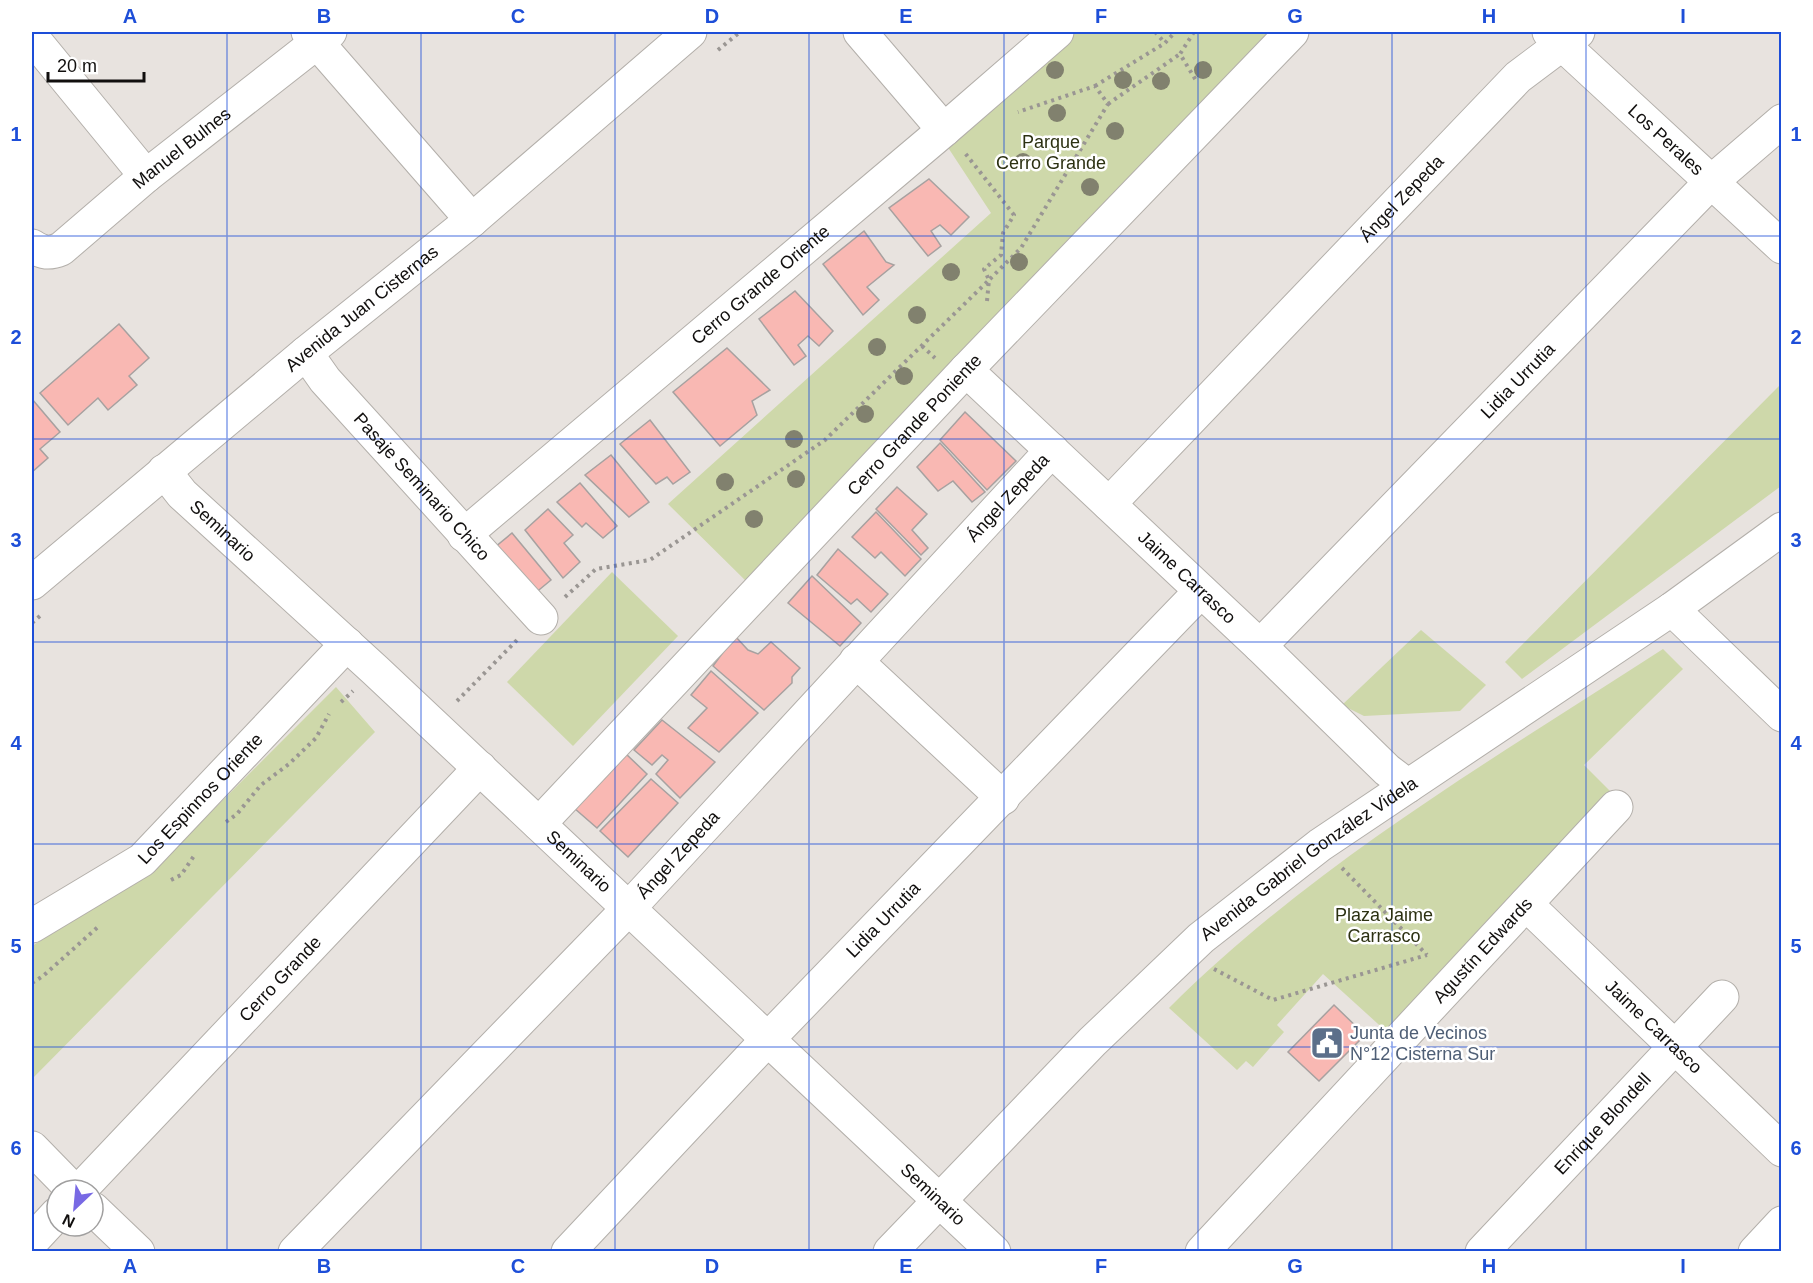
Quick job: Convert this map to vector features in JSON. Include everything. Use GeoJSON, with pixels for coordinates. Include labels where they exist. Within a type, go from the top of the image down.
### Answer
{"type":"FeatureCollection","features":[{"type":"Feature","properties":{"kind":"street","name":"Avenida Juan Cisternas"},"geometry":{"type":"LineString","coordinates":[[32,583],[306,353],[472,220],[690,32]]}},
{"type":"Feature","properties":{"kind":"street"},"geometry":{"type":"LineString","coordinates":[[860,32],[944,130]]}},
{"type":"Feature","properties":{"kind":"street","name":"Cerro Grande Oriente"},"geometry":{"type":"LineString","coordinates":[[464,535],[1057,32]]}},
{"type":"Feature","properties":{"kind":"street","name":"Cerro Grande Poniente"},"geometry":{"type":"LineString","coordinates":[[539,824],[966,370],[1292,32]]}},
{"type":"Feature","properties":{"kind":"street"},"geometry":{"type":"LineString","coordinates":[[319,35],[472,220]]}},
{"type":"Feature","properties":{"kind":"street","name":"Manuel Bulnes"},"geometry":{"type":"LineString","coordinates":[[32,246],[42,252],[52,253],[61,249],[146,176],[319,35]]}},
{"type":"Feature","properties":{"kind":"street","name":"Los Perales"},"geometry":{"type":"LineString","coordinates":[[1563,36],[1711,182],[1782,247]]}},
{"type":"Feature","properties":{"kind":"street","name":"Ángel Zepeda"},"geometry":{"type":"LineString","coordinates":[[1108,504],[1518,77],[1563,36]]}},
{"type":"Feature","properties":{"kind":"street"},"geometry":{"type":"LineString","coordinates":[[32,37],[146,176]]}},
{"type":"Feature","properties":{"kind":"street","name":"Lidia Urrutia"},"geometry":{"type":"LineString","coordinates":[[1260,646],[1711,182],[1782,122]]}},
{"type":"Feature","properties":{"kind":"street","name":"Pasaje Seminario Chico"},"geometry":{"type":"LineString","coordinates":[[306,353],[325,380],[541,618]]}},
{"type":"Feature","properties":{"kind":"street","name":"Jaime Carrasco"},"geometry":{"type":"LineString","coordinates":[[966,370],[1260,646],[1387,770],[1408,786]]}},
{"type":"Feature","properties":{"kind":"street","name":"Ángel Zepeda"},"geometry":{"type":"LineString","coordinates":[[295,1251],[629,908],[1052,450]]}},
{"type":"Feature","properties":{"kind":"street","name":"Seminario"},"geometry":{"type":"LineString","coordinates":[[164,471],[182,494],[347,644],[994,1251]]}},
{"type":"Feature","properties":{"kind":"street","name":"Avenida Gabriel González Videla"},"geometry":{"type":"LineString","coordinates":[[890,1251],[1092,1042],[1201,938],[1320,845],[1672,609],[1782,529]]}},
{"type":"Feature","properties":{"kind":"street","name":"Lidia Urrutia"},"geometry":{"type":"LineString","coordinates":[[568,1251],[768,1039],[1201,591]]}},
{"type":"Feature","properties":{"kind":"street"},"geometry":{"type":"LineString","coordinates":[[1672,609],[1782,715]]}},
{"type":"Feature","properties":{"kind":"street","name":"Los Espinnos Oriente"},"geometry":{"type":"LineString","coordinates":[[32,926],[142,860],[347,644]]}},
{"type":"Feature","properties":{"kind":"street"},"geometry":{"type":"LineString","coordinates":[[856,661],[1003,798]]}},
{"type":"Feature","properties":{"kind":"street","name":"Cerro Grande"},"geometry":{"type":"LineString","coordinates":[[91,1178],[480,768]]}},
{"type":"Feature","properties":{"kind":"street","name":"Agustín Edwards"},"geometry":{"type":"LineString","coordinates":[[1202,1251],[1616,807]]}},
{"type":"Feature","properties":{"kind":"street","name":"Jaime Carrasco"},"geometry":{"type":"LineString","coordinates":[[1526,904],[1782,1150]]}},
{"type":"Feature","properties":{"kind":"street","name":"Enrique Blondell"},"geometry":{"type":"LineString","coordinates":[[1482,1251],[1722,997]]}},
{"type":"Feature","properties":{"kind":"street"},"geometry":{"type":"LineString","coordinates":[[32,1148],[61,1178]]}},
{"type":"Feature","properties":{"kind":"street"},"geometry":{"type":"LineString","coordinates":[[105,1220],[138,1251]]}},
{"type":"Feature","properties":{"kind":"street"},"geometry":{"type":"LineString","coordinates":[[1755,1251],[1782,1223]]}},
{"type":"Feature","properties":{"kind":"street"},"geometry":{"type":"LineString","coordinates":[[32,1241],[45,1227]]}},
{"type":"Feature","properties":{"kind":"path"},"geometry":{"type":"LineString","coordinates":[[1155,32],[1165,44]]}},
{"type":"Feature","properties":{"kind":"path"},"geometry":{"type":"LineString","coordinates":[[1011,114],[1095,86],[1165,44],[1175,32]]}},
{"type":"Feature","properties":{"kind":"path"},"geometry":{"type":"LineString","coordinates":[[650,560],[825,440],[1021,248],[1108,104],[1180,54],[1194,32]]}},
{"type":"Feature","properties":{"kind":"path"},"geometry":{"type":"LineString","coordinates":[[1180,54],[1215,111]]}},
{"type":"Feature","properties":{"kind":"path"},"geometry":{"type":"LineString","coordinates":[[1095,86],[1108,104]]}},
{"type":"Feature","properties":{"kind":"path"},"geometry":{"type":"LineString","coordinates":[[944,130],[958,132],[963,152],[1014,214],[1003,233],[1000,255],[984,269],[989,280]]}},
{"type":"Feature","properties":{"kind":"path"},"geometry":{"type":"LineString","coordinates":[[1320,845],[1427,955],[1463,972]]}},
{"type":"Feature","properties":{"kind":"path"},"geometry":{"type":"LineString","coordinates":[[1210,967],[1273,1000],[1427,955]]}},
{"type":"Feature","properties":{"kind":"green space","name":"Parque Cerro Grande"},"geometry":{"type":"Polygon","coordinates":[[[1066,32],[1288,32],[750,585],[668,504],[991,213],[947,146],[1066,32]]]}},
{"type":"Feature","properties":{"kind":"green space"},"geometry":{"type":"Polygon","coordinates":[[[1781,384],[1781,486],[1522,679],[1505,662],[1781,384]]]}},
{"type":"Feature","properties":{"kind":"green space"},"geometry":{"type":"Polygon","coordinates":[[[612,572],[678,636],[573,746],[507,682],[612,572]]]}},
{"type":"Feature","properties":{"kind":"green space"},"geometry":{"type":"Polygon","coordinates":[[[1421,630],[1486,685],[1460,711],[1364,716],[1342,705],[1421,630]]]}},
{"type":"Feature","properties":{"kind":"green space","name":"Plaza Jaime Carrasco"},"geometry":{"type":"Polygon","coordinates":[[[1663,649],[1683,669],[1584,765],[1613,794],[1388,1033],[1323,974],[1277,1025],[1284,1032],[1253,1067],[1246,1061],[1237,1070],[1169,1008],[1225,956],[1343,860],[1470,773],[1663,649]]]}},
{"type":"Feature","properties":{"kind":"green space"},"geometry":{"type":"Polygon","coordinates":[[[336,687],[375,732],[32,1079],[32,946],[152,871],[336,687]]]}},
{"type":"Feature","properties":{"kind":"building"},"geometry":{"type":"Polygon","coordinates":[[[929,179],[969,217],[951,235],[940,225],[931,231],[941,246],[928,256],[889,208],[929,179]]]}},
{"type":"Feature","properties":{"kind":"building"},"geometry":{"type":"Polygon","coordinates":[[[864,231],[886,262],[894,265],[867,287],[879,300],[863,315],[823,264],[864,231]]]}},
{"type":"Feature","properties":{"kind":"building"},"geometry":{"type":"Polygon","coordinates":[[[795,291],[833,331],[819,346],[808,336],[798,345],[806,356],[794,365],[759,319],[795,291]]]}},
{"type":"Feature","properties":{"kind":"building"},"geometry":{"type":"Polygon","coordinates":[[[119,324],[149,358],[129,376],[137,385],[108,410],[98,398],[68,425],[40,393],[119,324]]]}},
{"type":"Feature","properties":{"kind":"building"},"geometry":{"type":"Polygon","coordinates":[[[727,348],[770,390],[752,401],[757,415],[720,446],[673,392],[727,348]]]}},
{"type":"Feature","properties":{"kind":"building"},"geometry":{"type":"Polygon","coordinates":[[[32,399],[60,432],[40,449],[48,458],[32,472],[32,399]]]}},
{"type":"Feature","properties":{"kind":"building"},"geometry":{"type":"Polygon","coordinates":[[[965,412],[1016,461],[987,490],[940,440],[965,412]]]}},
{"type":"Feature","properties":{"kind":"building"},"geometry":{"type":"Polygon","coordinates":[[[650,420],[690,472],[673,484],[667,477],[656,484],[620,444],[650,420]]]}},
{"type":"Feature","properties":{"kind":"building"},"geometry":{"type":"Polygon","coordinates":[[[940,443],[985,492],[972,502],[953,481],[938,491],[917,467],[940,443]]]}},
{"type":"Feature","properties":{"kind":"building"},"geometry":{"type":"Polygon","coordinates":[[[611,455],[649,502],[629,517],[585,475],[611,455]]]}},
{"type":"Feature","properties":{"kind":"building"},"geometry":{"type":"Polygon","coordinates":[[[580,483],[617,526],[603,538],[586,523],[582,527],[557,502],[580,483]]]}},
{"type":"Feature","properties":{"kind":"building"},"geometry":{"type":"Polygon","coordinates":[[[897,487],[927,514],[912,530],[928,548],[921,555],[876,509],[897,487]]]}},
{"type":"Feature","properties":{"kind":"building"},"geometry":{"type":"Polygon","coordinates":[[[548,509],[573,535],[564,543],[580,562],[563,578],[525,530],[548,509]]]}},
{"type":"Feature","properties":{"kind":"building"},"geometry":{"type":"Polygon","coordinates":[[[876,512],[921,559],[905,576],[881,552],[875,558],[852,537],[876,512]]]}},
{"type":"Feature","properties":{"kind":"building"},"geometry":{"type":"Polygon","coordinates":[[[512,533],[551,580],[528,599],[489,552],[512,533]]]}},
{"type":"Feature","properties":{"kind":"building"},"geometry":{"type":"Polygon","coordinates":[[[838,549],[888,594],[871,612],[857,599],[851,604],[817,575],[838,549]]]}},
{"type":"Feature","properties":{"kind":"building"},"geometry":{"type":"Polygon","coordinates":[[[812,576],[861,623],[840,646],[788,603],[812,576]]]}},
{"type":"Feature","properties":{"kind":"building"},"geometry":{"type":"Polygon","coordinates":[[[735,636],[748,650],[758,654],[771,642],[800,668],[792,677],[792,683],[764,710],[713,666],[735,636]]]}},
{"type":"Feature","properties":{"kind":"building"},"geometry":{"type":"Polygon","coordinates":[[[711,671],[758,713],[719,752],[688,728],[707,708],[691,695],[711,671]]]}},
{"type":"Feature","properties":{"kind":"building"},"geometry":{"type":"Polygon","coordinates":[[[662,720],[715,762],[680,798],[656,774],[668,760],[662,755],[652,765],[634,750],[662,720]]]}},
{"type":"Feature","properties":{"kind":"building"},"geometry":{"type":"Polygon","coordinates":[[[625,753],[647,774],[597,828],[574,808],[625,753]]]}},
{"type":"Feature","properties":{"kind":"building"},"geometry":{"type":"Polygon","coordinates":[[[651,779],[678,803],[628,857],[600,831],[651,779]]]}},
{"type":"Feature","properties":{"kind":"building","name":"Junta de Vecinos N°12 Cisterna Sur"},"geometry":{"type":"Polygon","coordinates":[[[1334,1005],[1365,1035],[1319,1081],[1288,1052],[1334,1005]]]}},
{"type":"Feature","properties":{"kind":"place","name":"Junta de Vecinos N°12 Cisterna Sur"},"geometry":{"type":"Point","coordinates":[1327,1043]}}]}
